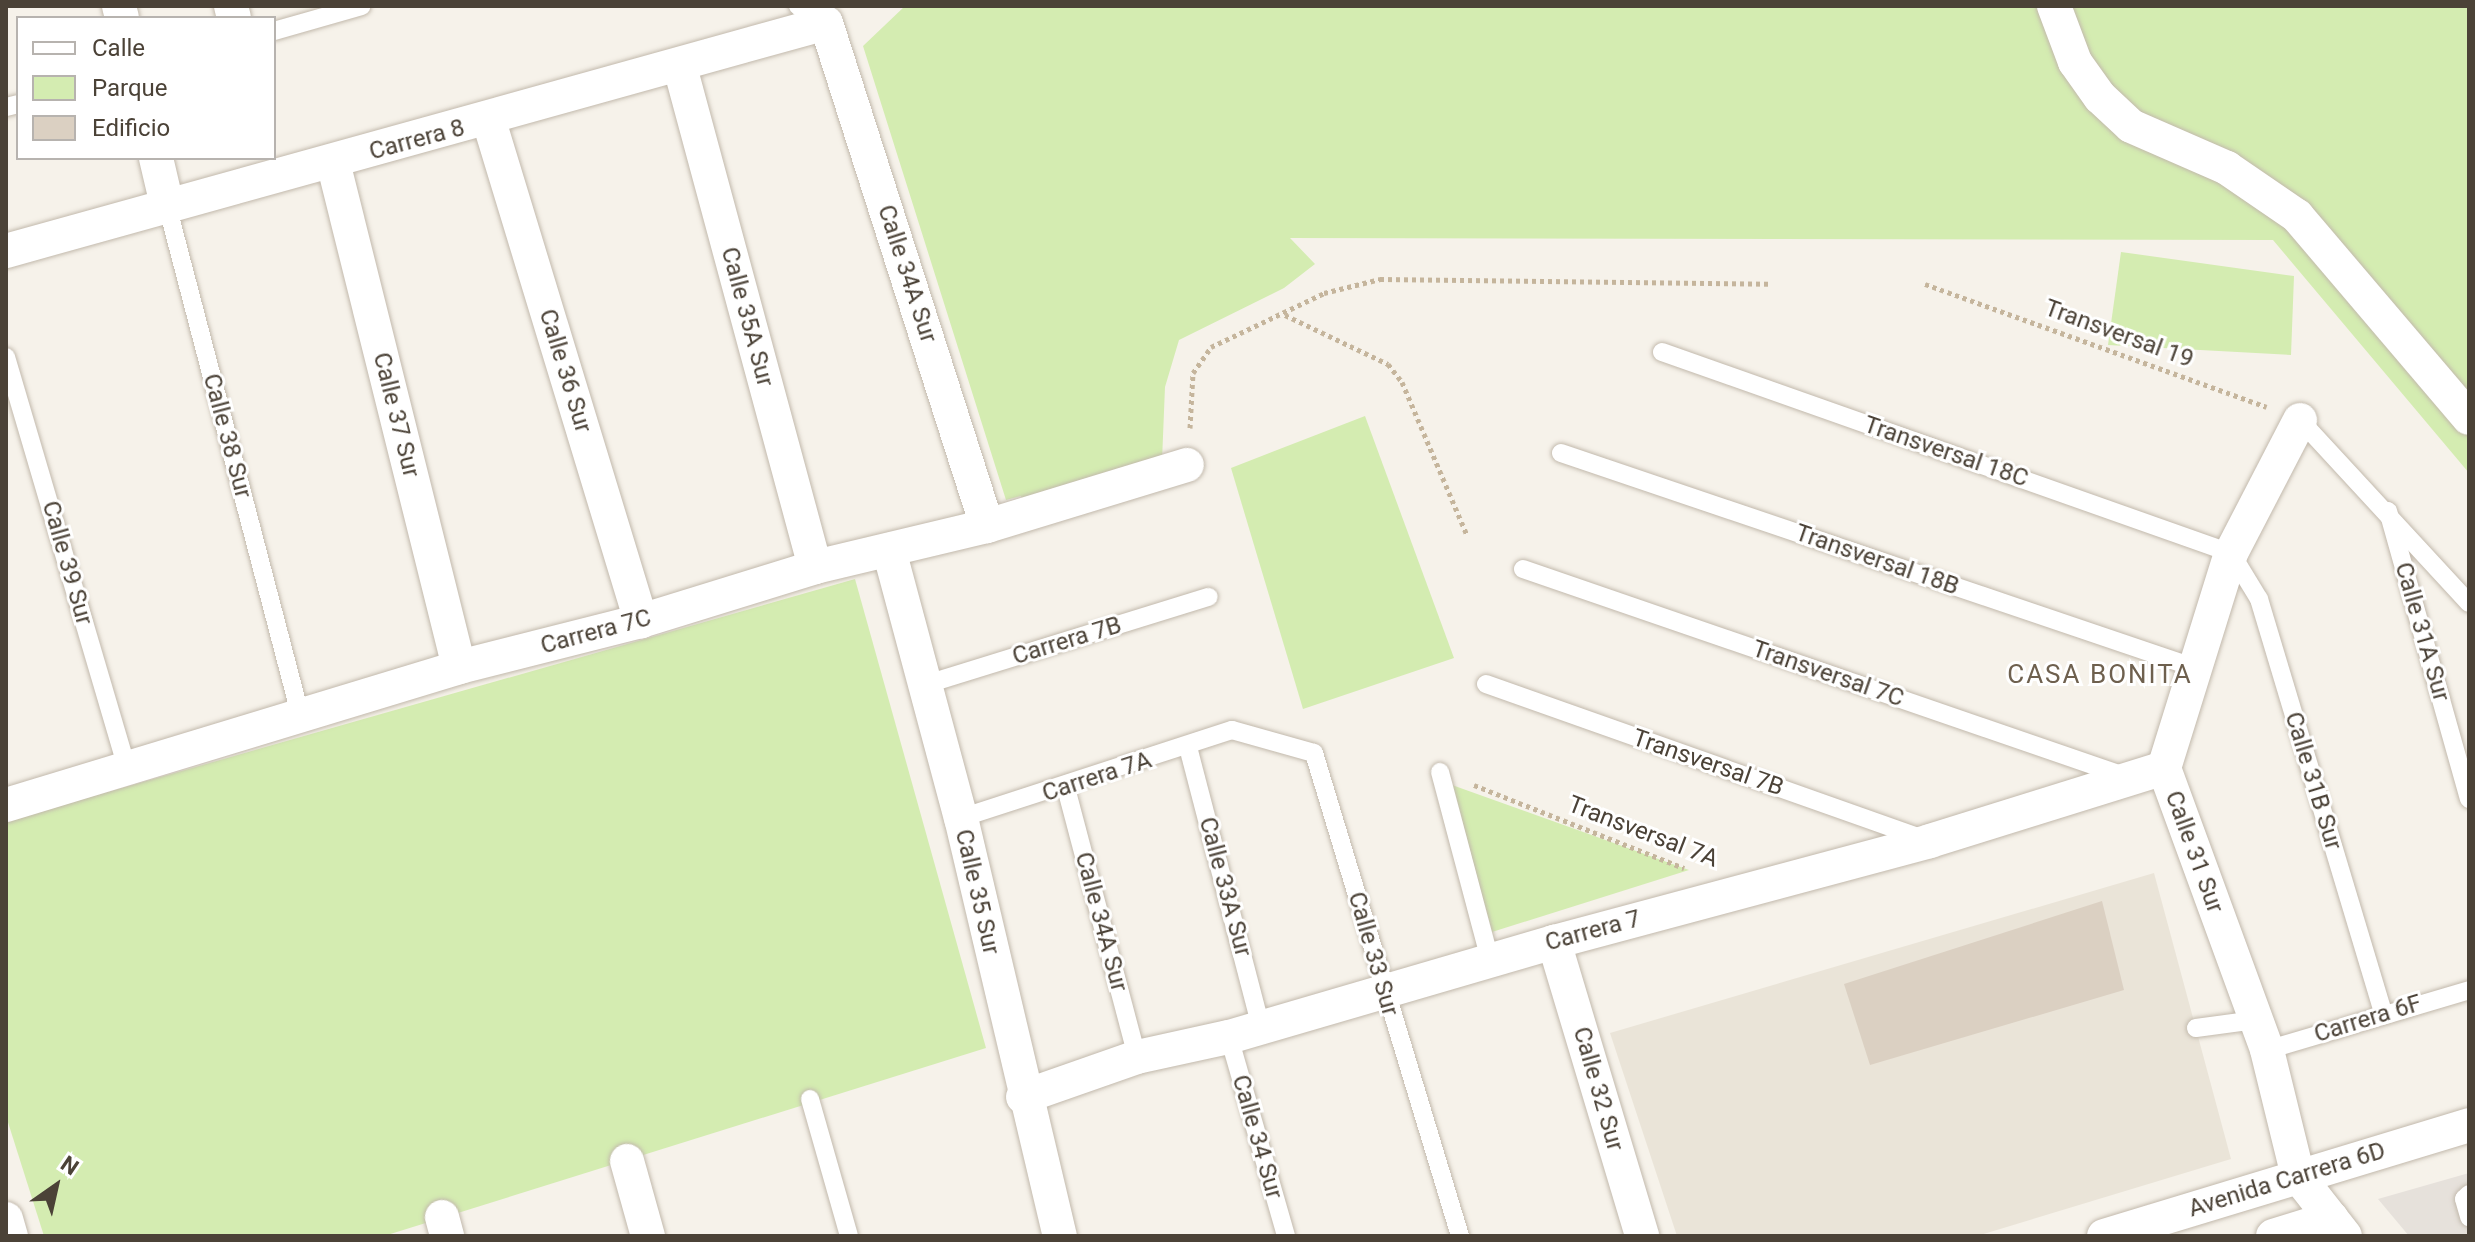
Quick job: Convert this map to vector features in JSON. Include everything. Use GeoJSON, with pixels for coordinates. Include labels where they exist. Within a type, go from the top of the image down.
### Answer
{"type":"FeatureCollection","features":[{"type":"Feature","properties":{"kind":"street"},"geometry":{"type":"LineString","coordinates":[[2054,6],[2075,62],[2100,97],[2131,126],[2227,168],[2297,216],[2469,418]]}},
{"type":"Feature","properties":{"kind":"street","name":"Carrera 8"},"geometry":{"type":"LineString","coordinates":[[6,251],[680,67],[812,14]]}},
{"type":"Feature","properties":{"kind":"street","name":"Calle 34A Sur"},"geometry":{"type":"LineString","coordinates":[[812,14],[987,526]]}},
{"type":"Feature","properties":{"kind":"street","name":"Calle 35A Sur"},"geometry":{"type":"LineString","coordinates":[[680,67],[815,567]]}},
{"type":"Feature","properties":{"kind":"street","name":"Calle 36 Sur"},"geometry":{"type":"LineString","coordinates":[[489,121],[641,621]]}},
{"type":"Feature","properties":{"kind":"street","name":"Calle 38 Sur"},"geometry":{"type":"LineString","coordinates":[[156,160],[168,209]]}},
{"type":"Feature","properties":{"kind":"street","name":"Calle 37 Sur"},"geometry":{"type":"LineString","coordinates":[[333,162],[459,667]]}},
{"type":"Feature","properties":{"kind":"street","name":"Calle 31 Sur"},"geometry":{"type":"LineString","coordinates":[[2300,420],[2231,553],[2193,667],[2148,774],[2261,1035],[2298,1176],[2338,1227]]}},
{"type":"Feature","properties":{"kind":"street","name":"Carrera 7C"},"geometry":{"type":"LineString","coordinates":[[6,805],[459,667],[641,621],[815,567],[987,526],[1187,465]]}},
{"type":"Feature","properties":{"kind":"street","name":"Calle 35 Sur"},"geometry":{"type":"LineString","coordinates":[[889,550],[961,818],[1023,1097],[1060,1236]]}},
{"type":"Feature","properties":{"kind":"street","name":"Carrera 7"},"geometry":{"type":"LineString","coordinates":[[1023,1097],[1137,1057],[1229,1037],[1554,942],[1930,841],[2148,774]]}},
{"type":"Feature","properties":{"kind":"street","name":"Calle 32 Sur"},"geometry":{"type":"LineString","coordinates":[[1554,942],[1642,1236]]}},
{"type":"Feature","properties":{"kind":"street","name":"Avenida Carrera 6D"},"geometry":{"type":"LineString","coordinates":[[2104,1236],[2469,1125]]}},
{"type":"Feature","properties":{"kind":"street"},"geometry":{"type":"LineString","coordinates":[[627,1161],[648,1236]]}},
{"type":"Feature","properties":{"kind":"street"},"geometry":{"type":"LineString","coordinates":[[6,1219],[11,1236]]}},
{"type":"Feature","properties":{"kind":"street","name":"Avenida Carrera 6D"},"geometry":{"type":"LineString","coordinates":[[2273,1236],[2338,1227]]}},
{"type":"Feature","properties":{"kind":"lane"},"geometry":{"type":"LineString","coordinates":[[276,30],[361,6]]}},
{"type":"Feature","properties":{"kind":"lane","name":"Calle 38 Sur"},"geometry":{"type":"LineString","coordinates":[[168,209],[300,714]]}},
{"type":"Feature","properties":{"kind":"lane","name":"Transversal 18C"},"geometry":{"type":"LineString","coordinates":[[1662,352],[2231,553]]}},
{"type":"Feature","properties":{"kind":"lane","name":"Calle 39 Sur"},"geometry":{"type":"LineString","coordinates":[[6,357],[127,769]]}},
{"type":"Feature","properties":{"kind":"lane"},"geometry":{"type":"LineString","coordinates":[[2300,420],[2388,511],[2469,603]]}},
{"type":"Feature","properties":{"kind":"lane","name":"Transversal 18B"},"geometry":{"type":"LineString","coordinates":[[1561,453],[2193,667]]}},
{"type":"Feature","properties":{"kind":"lane","name":"Calle 31A Sur"},"geometry":{"type":"LineString","coordinates":[[2388,511],[2469,799]]}},
{"type":"Feature","properties":{"kind":"lane","name":"Calle 31B Sur"},"geometry":{"type":"LineString","coordinates":[[2231,553],[2259,599],[2383,1013]]}},
{"type":"Feature","properties":{"kind":"lane","name":"Transversal 7C"},"geometry":{"type":"LineString","coordinates":[[1523,569],[2148,774]]}},
{"type":"Feature","properties":{"kind":"lane","name":"Carrera 7B"},"geometry":{"type":"LineString","coordinates":[[924,685],[1209,597]]}},
{"type":"Feature","properties":{"kind":"lane","name":"Transversal 7B"},"geometry":{"type":"LineString","coordinates":[[1486,684],[1930,841]]}},
{"type":"Feature","properties":{"kind":"lane","name":"Carrera 7A"},"geometry":{"type":"LineString","coordinates":[[961,818],[1066,788],[1232,730]]}},
{"type":"Feature","properties":{"kind":"lane","name":"Calle 33 Sur"},"geometry":{"type":"LineString","coordinates":[[1232,730],[1314,753],[1383,992],[1460,1236]]}},
{"type":"Feature","properties":{"kind":"lane","name":"Calle 33A Sur"},"geometry":{"type":"LineString","coordinates":[[1188,747],[1261,1027]]}},
{"type":"Feature","properties":{"kind":"lane"},"geometry":{"type":"LineString","coordinates":[[1440,772],[1490,960]]}},
{"type":"Feature","properties":{"kind":"lane","name":"Calle 34A Sur"},"geometry":{"type":"LineString","coordinates":[[1066,788],[1137,1057]]}},
{"type":"Feature","properties":{"kind":"lane","name":"Carrera 6F"},"geometry":{"type":"LineString","coordinates":[[2196,1028],[2261,1035],[2383,1013],[2469,990]]}},
{"type":"Feature","properties":{"kind":"lane","name":"Calle 34 Sur"},"geometry":{"type":"LineString","coordinates":[[1229,1037],[1286,1236]]}},
{"type":"Feature","properties":{"kind":"lane"},"geometry":{"type":"LineString","coordinates":[[810,1099],[849,1236]]}},
{"type":"Feature","properties":{"kind":"lane"},"geometry":{"type":"LineString","coordinates":[[2469,1194],[2464,1199],[2469,1217]]}},
{"type":"Feature","properties":{"kind":"path"},"geometry":{"type":"LineString","coordinates":[[1187,465],[1193,373],[1211,347],[1284,315],[1324,293],[1380,279],[1769,284]]}},
{"type":"Feature","properties":{"kind":"path","name":"Transversal 19"},"geometry":{"type":"LineString","coordinates":[[1925,284],[2300,420]]}},
{"type":"Feature","properties":{"kind":"path"},"geometry":{"type":"LineString","coordinates":[[1284,315],[1388,364],[1402,382],[1467,535]]}},
{"type":"Feature","properties":{"kind":"path","name":"Transversal 7A"},"geometry":{"type":"LineString","coordinates":[[1440,772],[1689,870]]}},
{"type":"Feature","properties":{"kind":"shaded area"},"geometry":{"type":"Polygon","coordinates":[[[2154,873],[2231,1159],[1977,1236],[1677,1236],[1610,1033],[2154,873]]]}},
{"type":"Feature","properties":{"kind":"shaded area"},"geometry":{"type":"Polygon","coordinates":[[[2469,1173],[2469,1236],[2409,1236],[2378,1199],[2469,1173]]]}},
{"type":"Feature","properties":{"kind":"green space"},"geometry":{"type":"Polygon","coordinates":[[[905,6],[2469,6],[2469,473],[2273,240],[1290,238],[1315,264],[1284,288],[1179,340],[1165,387],[1162,461],[1024,506],[1021,496],[1006,500],[863,46],[905,6]]]}},
{"type":"Feature","properties":{"kind":"green space"},"geometry":{"type":"Polygon","coordinates":[[[2121,252],[2294,276],[2291,355],[2108,345],[2121,252]]]}},
{"type":"Feature","properties":{"kind":"green space"},"geometry":{"type":"Polygon","coordinates":[[[1365,416],[1454,658],[1303,709],[1231,468],[1365,416]]]}},
{"type":"Feature","properties":{"kind":"green space"},"geometry":{"type":"Polygon","coordinates":[[[855,579],[986,1048],[384,1236],[44,1236],[6,1116],[6,821],[855,579]]]}},
{"type":"Feature","properties":{"kind":"green space"},"geometry":{"type":"Polygon","coordinates":[[[1452,785],[1689,870],[1492,932],[1452,785]]]}},
{"type":"Feature","properties":{"kind":"building"},"geometry":{"type":"Polygon","coordinates":[[[2102,901],[2124,990],[1870,1065],[1844,984],[2102,901]]]}},
{"type":"Feature","properties":{"kind":"district","name":"CASA BONITA"},"geometry":{"type":"Point","coordinates":[2100,675]}}]}
